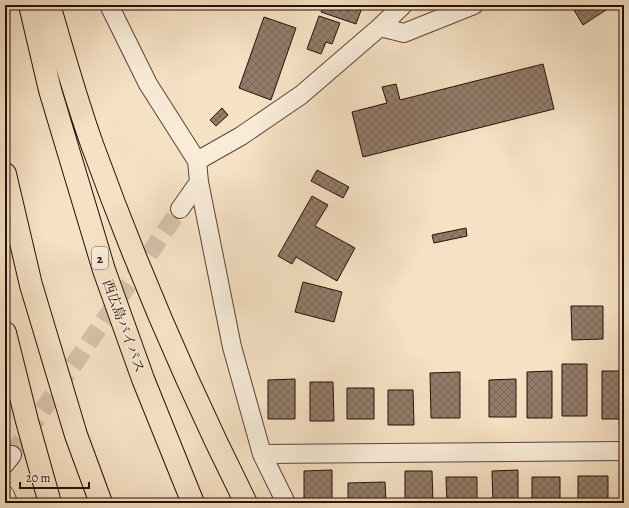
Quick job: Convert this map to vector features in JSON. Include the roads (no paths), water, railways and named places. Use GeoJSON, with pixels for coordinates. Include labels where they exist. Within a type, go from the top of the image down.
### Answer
{"type":"FeatureCollection","features":[{"type":"Feature","properties":{"kind":"highway","name":"西広島バイパス"},"geometry":{"type":"LineString","coordinates":[[30,5],[50,90],[104,270],[143,379],[193,503]]}},
{"type":"Feature","properties":{"kind":"highway"},"geometry":{"type":"LineString","coordinates":[[49,5],[92,145],[135,260],[175,352],[246,503]]}},
{"type":"Feature","properties":{"kind":"highway"},"geometry":{"type":"LineString","coordinates":[[5,174],[32,285],[76,435],[101,503]]}},
{"type":"Feature","properties":{"kind":"highway"},"geometry":{"type":"LineString","coordinates":[[5,333],[26,420],[50,503]]}},
{"type":"Feature","properties":{"kind":"street"},"geometry":{"type":"LineString","coordinates":[[109,5],[148,84],[197,161],[199,182],[232,347],[262,454],[286,503]]}},
{"type":"Feature","properties":{"kind":"street"},"geometry":{"type":"LineString","coordinates":[[197,161],[241,136],[301,95],[404,5]]}},
{"type":"Feature","properties":{"kind":"street"},"geometry":{"type":"LineString","coordinates":[[380,27],[404,33],[474,5]]}},
{"type":"Feature","properties":{"kind":"street"},"geometry":{"type":"LineString","coordinates":[[180,209],[199,182]]}},
{"type":"Feature","properties":{"kind":"street"},"geometry":{"type":"LineString","coordinates":[[262,454],[624,451]]}},
{"type":"Feature","properties":{"kind":"street"},"geometry":{"type":"LineString","coordinates":[[5,495],[8,503]]}},
{"type":"Feature","properties":{"kind":"tunnel"},"geometry":{"type":"LineString","coordinates":[[12,455],[180,209]]}}]}
